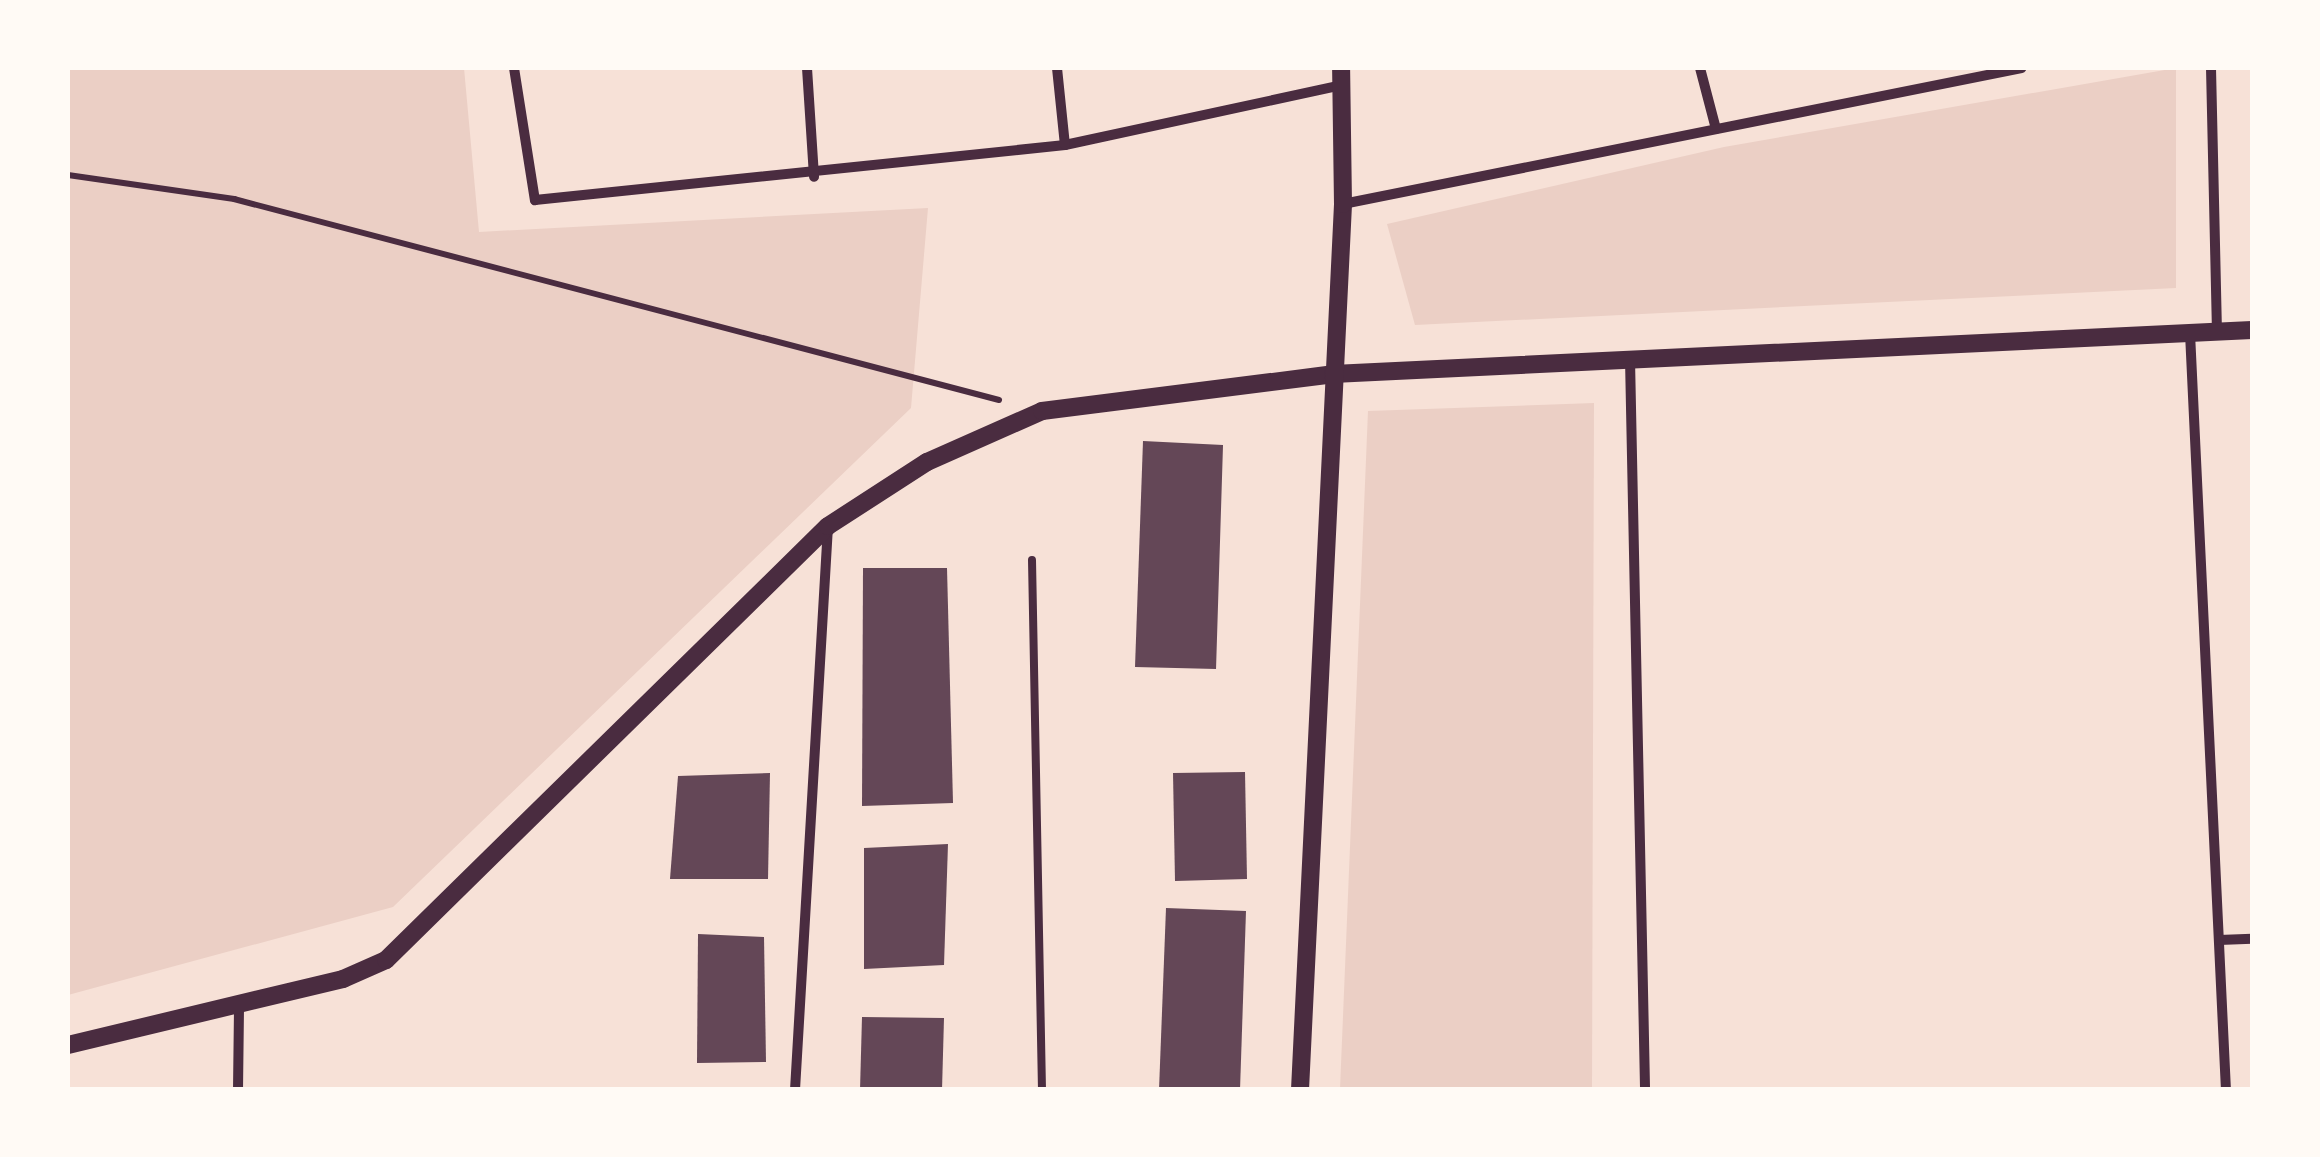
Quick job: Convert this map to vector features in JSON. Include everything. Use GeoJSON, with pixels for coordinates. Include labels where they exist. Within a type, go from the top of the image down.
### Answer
{"type":"FeatureCollection","features":[{"type":"Feature","properties":{"kind":"street"},"geometry":{"type":"LineString","coordinates":[[514,68],[535,200],[814,177],[1065,145],[1342,76],[1343,204],[1300,1090]]}},
{"type":"Feature","properties":{"kind":"street"},"geometry":{"type":"LineString","coordinates":[[806,68],[814,177]]}},
{"type":"Feature","properties":{"kind":"street"},"geometry":{"type":"LineString","coordinates":[[1057,68],[1065,145]]}},
{"type":"Feature","properties":{"kind":"street"},"geometry":{"type":"LineString","coordinates":[[1700,68],[1716,129]]}},
{"type":"Feature","properties":{"kind":"street"},"geometry":{"type":"LineString","coordinates":[[1343,204],[2022,68]]}},
{"type":"Feature","properties":{"kind":"street"},"geometry":{"type":"LineString","coordinates":[[2210,68],[2217,332]]}},
{"type":"Feature","properties":{"kind":"street"},"geometry":{"type":"LineString","coordinates":[[68,1045],[343,979],[424,931],[828,526],[927,462],[1042,411],[1333,374],[2252,330]]}},
{"type":"Feature","properties":{"kind":"street"},"geometry":{"type":"LineString","coordinates":[[2190,333],[2226,1090]]}},
{"type":"Feature","properties":{"kind":"street"},"geometry":{"type":"LineString","coordinates":[[1630,360],[1645,1090]]}},
{"type":"Feature","properties":{"kind":"street"},"geometry":{"type":"LineString","coordinates":[[795,1090],[828,526]]}},
{"type":"Feature","properties":{"kind":"street"},"geometry":{"type":"LineString","coordinates":[[2219,940],[2252,939]]}},
{"type":"Feature","properties":{"kind":"street"},"geometry":{"type":"LineString","coordinates":[[238,1090],[239,1005]]}},
{"type":"Feature","properties":{"kind":"lane"},"geometry":{"type":"LineString","coordinates":[[1032,560],[1042,1090]]}},
{"type":"Feature","properties":{"kind":"path"},"geometry":{"type":"LineString","coordinates":[[68,175],[234,199],[1042,411]]}},
{"type":"Feature","properties":{"kind":"shaded area"},"geometry":{"type":"Polygon","coordinates":[[[68,68],[464,68],[479,232],[928,208],[911,408],[393,907],[68,995],[68,68]]]}},
{"type":"Feature","properties":{"kind":"shaded area"},"geometry":{"type":"Polygon","coordinates":[[[2176,68],[2176,288],[1415,325],[1387,224],[1724,147],[2176,68]]]}},
{"type":"Feature","properties":{"kind":"shaded area"},"geometry":{"type":"Polygon","coordinates":[[[1594,403],[1592,1089],[1340,1089],[1368,411],[1594,403]]]}},
{"type":"Feature","properties":{"kind":"building"},"geometry":{"type":"Polygon","coordinates":[[[1143,441],[1223,445],[1216,669],[1135,667],[1143,441]]]}},
{"type":"Feature","properties":{"kind":"building"},"geometry":{"type":"Polygon","coordinates":[[[863,568],[947,568],[953,803],[862,806],[863,568]]]}},
{"type":"Feature","properties":{"kind":"building"},"geometry":{"type":"Polygon","coordinates":[[[1245,772],[1247,879],[1175,881],[1173,773],[1245,772]]]}},
{"type":"Feature","properties":{"kind":"building"},"geometry":{"type":"Polygon","coordinates":[[[770,773],[768,879],[670,879],[678,776],[770,773]]]}},
{"type":"Feature","properties":{"kind":"building"},"geometry":{"type":"Polygon","coordinates":[[[948,844],[944,965],[864,969],[864,848],[948,844]]]}},
{"type":"Feature","properties":{"kind":"building"},"geometry":{"type":"Polygon","coordinates":[[[1166,908],[1246,911],[1240,1090],[1159,1090],[1166,908]]]}},
{"type":"Feature","properties":{"kind":"building"},"geometry":{"type":"Polygon","coordinates":[[[698,934],[764,937],[766,1062],[697,1063],[698,934]]]}},
{"type":"Feature","properties":{"kind":"building"},"geometry":{"type":"Polygon","coordinates":[[[862,1017],[944,1018],[942,1090],[860,1090],[862,1017]]]}}]}
